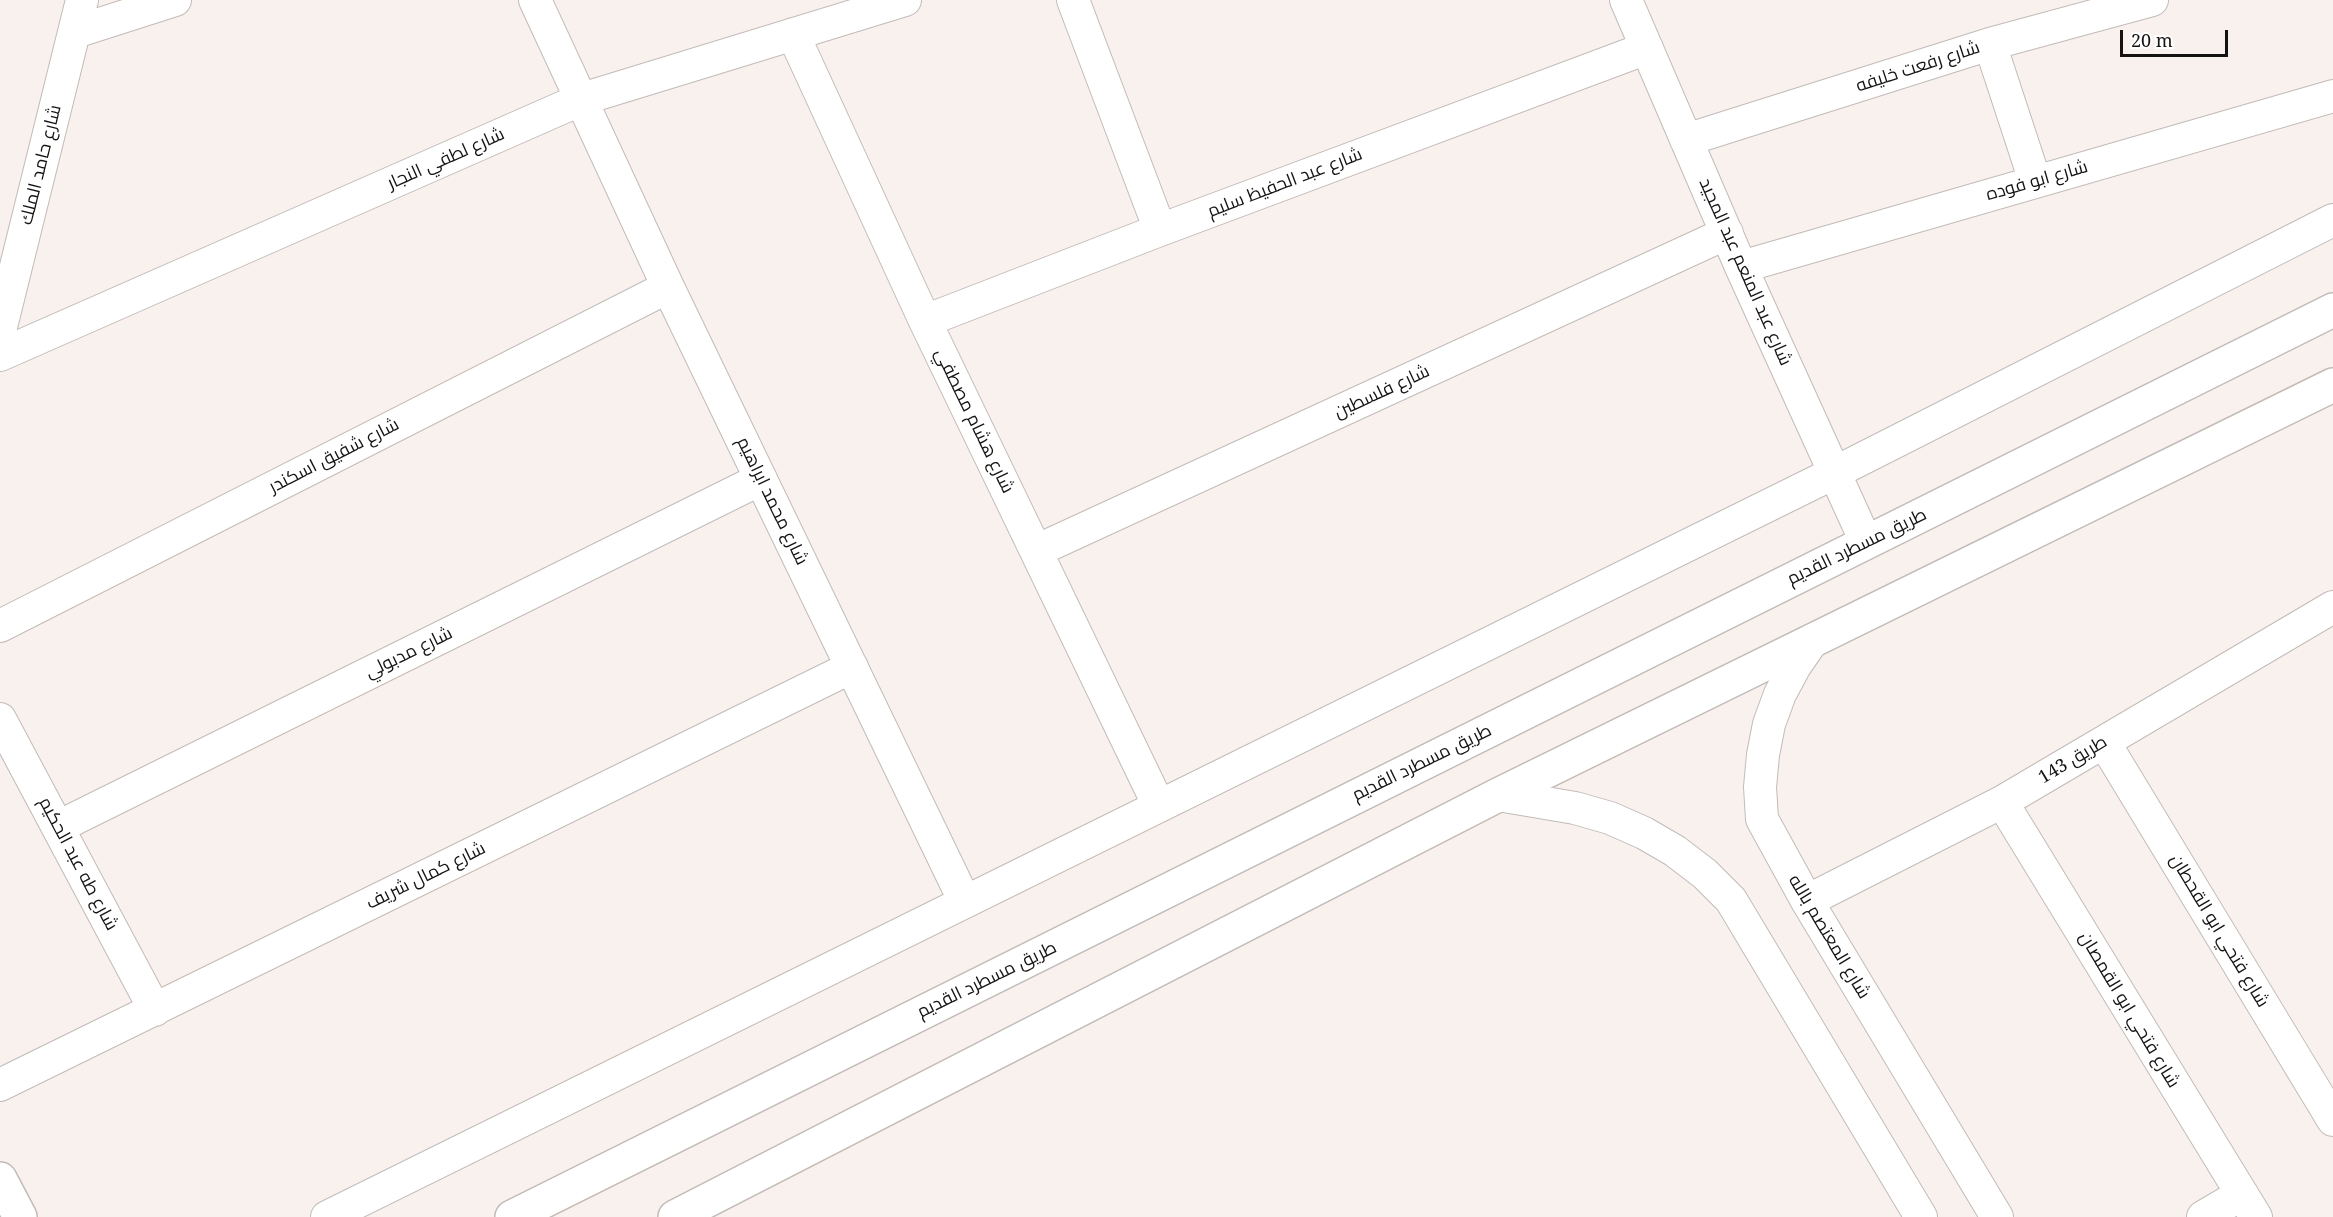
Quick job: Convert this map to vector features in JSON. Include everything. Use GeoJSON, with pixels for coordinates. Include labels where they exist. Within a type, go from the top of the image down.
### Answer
{"type":"FeatureCollection","features":[{"type":"Feature","properties":{"kind":"main road","name":"طريق مسطرد القديم"},"geometry":{"type":"LineString","coordinates":[[512,1217],[2333,310]]}},
{"type":"Feature","properties":{"kind":"main road"},"geometry":{"type":"LineString","coordinates":[[675,1217],[1498,795],[2333,385]]}},
{"type":"Feature","properties":{"kind":"main road"},"geometry":{"type":"LineString","coordinates":[[0,1179],[12,1213]]}},
{"type":"Feature","properties":{"kind":"street","name":"شارع حامد الملك"},"geometry":{"type":"LineString","coordinates":[[0,331],[82,0]]}},
{"type":"Feature","properties":{"kind":"street"},"geometry":{"type":"LineString","coordinates":[[75,32],[175,0]]}},
{"type":"Feature","properties":{"kind":"street","name":"شارع محمد ابراهيم"},"geometry":{"type":"LineString","coordinates":[[535,0],[668,287],[965,902]]}},
{"type":"Feature","properties":{"kind":"street","name":"شارع لطفي النجار"},"geometry":{"type":"LineString","coordinates":[[0,356],[582,99],[905,0]]}},
{"type":"Feature","properties":{"kind":"street"},"geometry":{"type":"LineString","coordinates":[[1073,0],[1160,230]]}},
{"type":"Feature","properties":{"kind":"street","name":"شارع رفعت خليفه"},"geometry":{"type":"LineString","coordinates":[[1686,140],[1990,44],[2152,0]]}},
{"type":"Feature","properties":{"kind":"street","name":"شارع عبد المنعم عبد المجيد"},"geometry":{"type":"LineString","coordinates":[[1633,2],[1647,48],[1686,140],[1866,542]]}},
{"type":"Feature","properties":{"kind":"street","name":"شارع هشام مصطفي"},"geometry":{"type":"LineString","coordinates":[[792,34],[925,321],[1160,806]]}},
{"type":"Feature","properties":{"kind":"street"},"geometry":{"type":"LineString","coordinates":[[1990,44],[2035,182]]}},
{"type":"Feature","properties":{"kind":"street","name":"شارع عبد الحفيظ سليم"},"geometry":{"type":"LineString","coordinates":[[925,321],[1160,230],[1647,48]]}},
{"type":"Feature","properties":{"kind":"street","name":"شارع ابو فوده"},"geometry":{"type":"LineString","coordinates":[[1741,267],[2333,96]]}},
{"type":"Feature","properties":{"kind":"street"},"geometry":{"type":"LineString","coordinates":[[327,1217],[1836,472],[2333,220]]}},
{"type":"Feature","properties":{"kind":"street","name":"شارع فلسطين"},"geometry":{"type":"LineString","coordinates":[[1036,551],[1727,233]]}},
{"type":"Feature","properties":{"kind":"street","name":"شارع شفيق اسكندر"},"geometry":{"type":"LineString","coordinates":[[0,626],[668,287]]}},
{"type":"Feature","properties":{"kind":"street","name":"شارع مدبولي"},"geometry":{"type":"LineString","coordinates":[[58,827],[761,479]]}},
{"type":"Feature","properties":{"kind":"street","name":"طريق 143"},"geometry":{"type":"LineString","coordinates":[[1807,901],[2002,802],[2333,607]]}},
{"type":"Feature","properties":{"kind":"street","name":"شارع المعتصم بالله"},"geometry":{"type":"LineString","coordinates":[[1813,640],[1795,666],[1773,714],[1763,755],[1760,787],[1762,819],[1807,901],[1997,1217]]}},
{"type":"Feature","properties":{"kind":"street","name":"شارع كمال شريف"},"geometry":{"type":"LineString","coordinates":[[0,1085],[852,667]]}},
{"type":"Feature","properties":{"kind":"street","name":"شارع طه عبد الحكيم"},"geometry":{"type":"LineString","coordinates":[[0,719],[155,1010]]}},
{"type":"Feature","properties":{"kind":"street","name":"شارع فتحي ابو القحطان"},"geometry":{"type":"LineString","coordinates":[[2104,742],[2333,1120]]}},
{"type":"Feature","properties":{"kind":"street"},"geometry":{"type":"LineString","coordinates":[[1498,795],[1575,808],[1610,818],[1676,851],[1705,874],[1731,900],[1921,1217]]}},
{"type":"Feature","properties":{"kind":"street","name":"شارع فتحي ابو القمصان"},"geometry":{"type":"LineString","coordinates":[[2002,802],[2249,1206]]}},
{"type":"Feature","properties":{"kind":"street"},"geometry":{"type":"LineString","coordinates":[[2203,1217],[2249,1206]]}}]}
